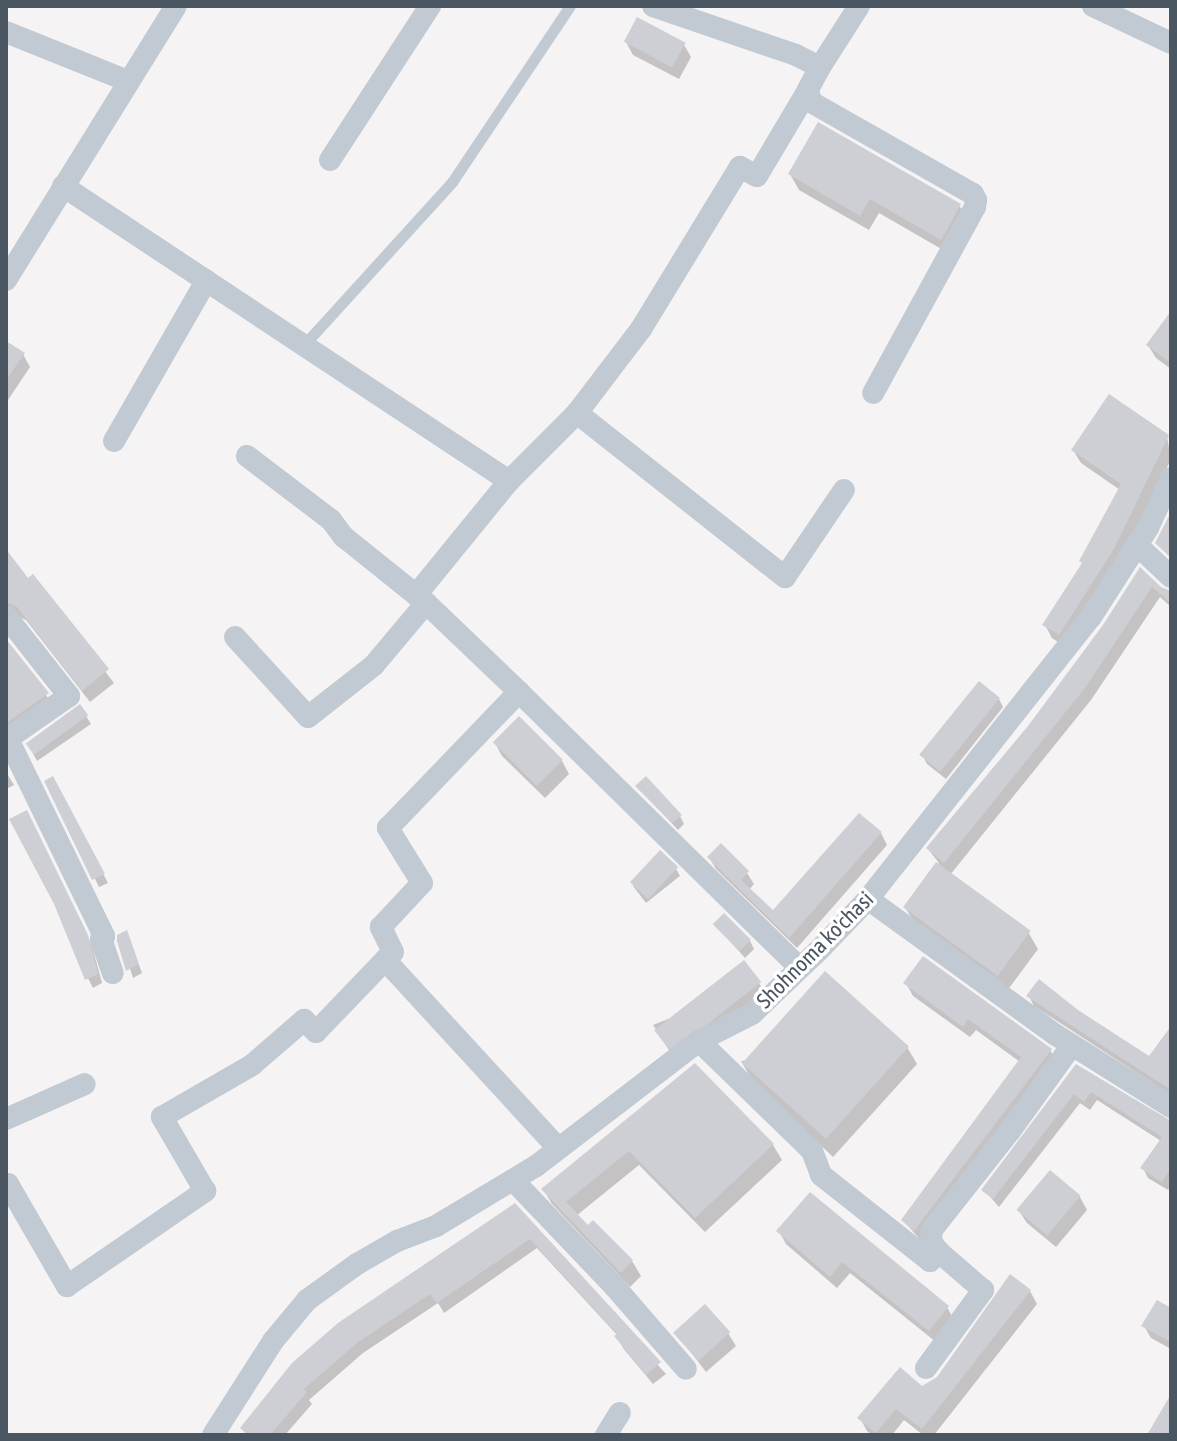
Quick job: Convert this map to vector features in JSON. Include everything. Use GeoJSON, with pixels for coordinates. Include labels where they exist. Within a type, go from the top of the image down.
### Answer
{"type":"FeatureCollection","features":[{"type":"Feature","properties":{"kind":"street"},"geometry":{"type":"LineString","coordinates":[[6,280],[176,6]]}},
{"type":"Feature","properties":{"kind":"street"},"geometry":{"type":"LineString","coordinates":[[330,160],[430,6]]}},
{"type":"Feature","properties":{"kind":"street"},"geometry":{"type":"LineString","coordinates":[[653,6],[796,55],[820,67]]}},
{"type":"Feature","properties":{"kind":"street"},"geometry":{"type":"LineString","coordinates":[[235,637],[308,717],[374,665],[509,481],[577,413],[641,329],[740,167],[757,176],[859,6]]}},
{"type":"Feature","properties":{"kind":"street"},"geometry":{"type":"LineString","coordinates":[[1093,6],[1171,43]]}},
{"type":"Feature","properties":{"kind":"street"},"geometry":{"type":"LineString","coordinates":[[6,32],[128,81]]}},
{"type":"Feature","properties":{"kind":"street"},"geometry":{"type":"LineString","coordinates":[[808,90],[811,102],[973,194],[976,200],[975,207],[873,393]]}},
{"type":"Feature","properties":{"kind":"street"},"geometry":{"type":"LineString","coordinates":[[63,186],[301,347],[509,481]]}},
{"type":"Feature","properties":{"kind":"street"},"geometry":{"type":"LineString","coordinates":[[114,441],[206,281]]}},
{"type":"Feature","properties":{"kind":"street"},"geometry":{"type":"LineString","coordinates":[[577,413],[785,577],[844,490]]}},
{"type":"Feature","properties":{"kind":"street"},"geometry":{"type":"LineString","coordinates":[[247,456],[331,520],[344,537],[421,599],[799,967]]}},
{"type":"Feature","properties":{"kind":"street","name":"Shohnoma ko'chasi"},"geometry":{"type":"LineString","coordinates":[[213,1435],[273,1341],[307,1300],[357,1264],[397,1241],[436,1226],[513,1180],[699,1041],[752,1014],[868,899],[1091,617],[1137,545],[1171,478]]}},
{"type":"Feature","properties":{"kind":"street"},"geometry":{"type":"LineString","coordinates":[[1137,545],[1171,577]]}},
{"type":"Feature","properties":{"kind":"street"},"geometry":{"type":"LineString","coordinates":[[6,616],[69,696],[7,739],[95,916],[113,973]]}},
{"type":"Feature","properties":{"kind":"street"},"geometry":{"type":"LineString","coordinates":[[7,1182],[67,1286],[205,1191],[162,1117],[252,1065],[304,1020],[316,1032],[393,952],[381,927],[422,883],[388,828],[519,692]]}},
{"type":"Feature","properties":{"kind":"street"},"geometry":{"type":"LineString","coordinates":[[868,899],[1072,1045],[1171,1107]]}},
{"type":"Feature","properties":{"kind":"street"},"geometry":{"type":"LineString","coordinates":[[385,960],[558,1148]]}},
{"type":"Feature","properties":{"kind":"street"},"geometry":{"type":"LineString","coordinates":[[699,1041],[812,1151],[821,1175],[930,1261],[939,1252]]}},
{"type":"Feature","properties":{"kind":"street"},"geometry":{"type":"LineString","coordinates":[[926,1368],[983,1290],[939,1252],[932,1243],[931,1231],[1010,1131],[1072,1045]]}},
{"type":"Feature","properties":{"kind":"street"},"geometry":{"type":"LineString","coordinates":[[6,1119],[85,1084]]}},
{"type":"Feature","properties":{"kind":"street"},"geometry":{"type":"LineString","coordinates":[[513,1180],[615,1287],[686,1369]]}},
{"type":"Feature","properties":{"kind":"street"},"geometry":{"type":"LineString","coordinates":[[606,1435],[620,1413]]}},
{"type":"Feature","properties":{"kind":"lane"},"geometry":{"type":"LineString","coordinates":[[301,347],[452,182],[570,6]]}},
{"type":"Feature","properties":{"kind":"building"},"geometry":{"type":"Polygon","coordinates":[[[637,17],[686,43],[672,68],[624,42],[637,17]]]}},
{"type":"Feature","properties":{"kind":"building"},"geometry":{"type":"Polygon","coordinates":[[[818,122],[961,204],[941,240],[870,199],[860,216],[788,174],[818,122]]]}},
{"type":"Feature","properties":{"kind":"building"},"geometry":{"type":"Polygon","coordinates":[[[1171,311],[1171,363],[1146,345],[1171,311]]]}},
{"type":"Feature","properties":{"kind":"building"},"geometry":{"type":"Polygon","coordinates":[[[6,341],[25,353],[6,380],[6,341]]]}},
{"type":"Feature","properties":{"kind":"building"},"geometry":{"type":"Polygon","coordinates":[[[1109,394],[1169,435],[1114,549],[1059,635],[1042,625],[1082,563],[1079,561],[1121,484],[1071,450],[1109,394]]]}},
{"type":"Feature","properties":{"kind":"building"},"geometry":{"type":"Polygon","coordinates":[[[1171,512],[1171,558],[1155,543],[1171,512]]]}},
{"type":"Feature","properties":{"kind":"building"},"geometry":{"type":"Polygon","coordinates":[[[6,549],[28,578],[33,574],[109,669],[82,691],[17,607],[6,602],[6,549]]]}},
{"type":"Feature","properties":{"kind":"building"},"geometry":{"type":"Polygon","coordinates":[[[1140,567],[1161,587],[1171,591],[1171,603],[1152,587],[1085,688],[944,863],[926,848],[1028,726],[1103,625],[1140,567]]]}},
{"type":"Feature","properties":{"kind":"building"},"geometry":{"type":"Polygon","coordinates":[[[6,639],[49,693],[6,723],[6,639]]]}},
{"type":"Feature","properties":{"kind":"building"},"geometry":{"type":"Polygon","coordinates":[[[979,681],[1000,698],[940,772],[919,755],[979,681]]]}},
{"type":"Feature","properties":{"kind":"building"},"geometry":{"type":"Polygon","coordinates":[[[80,704],[88,715],[34,755],[26,743],[80,704]]]}},
{"type":"Feature","properties":{"kind":"building"},"geometry":{"type":"Polygon","coordinates":[[[519,716],[563,760],[537,786],[493,742],[519,716]]]}},
{"type":"Feature","properties":{"kind":"building"},"geometry":{"type":"Polygon","coordinates":[[[53,776],[105,874],[92,880],[44,781],[53,776]]]}},
{"type":"Feature","properties":{"kind":"building"},"geometry":{"type":"Polygon","coordinates":[[[646,776],[682,815],[672,823],[635,786],[646,776]]]}},
{"type":"Feature","properties":{"kind":"building"},"geometry":{"type":"Polygon","coordinates":[[[27,810],[88,935],[98,974],[85,980],[54,904],[9,819],[27,810]]]}},
{"type":"Feature","properties":{"kind":"building"},"geometry":{"type":"Polygon","coordinates":[[[859,813],[882,832],[789,938],[707,857],[721,843],[749,871],[741,880],[773,910],[859,813]]]}},
{"type":"Feature","properties":{"kind":"building"},"geometry":{"type":"Polygon","coordinates":[[[660,850],[678,867],[648,899],[630,882],[660,850]]]}},
{"type":"Feature","properties":{"kind":"building"},"geometry":{"type":"Polygon","coordinates":[[[936,862],[1031,931],[998,976],[903,907],[936,862]]]}},
{"type":"Feature","properties":{"kind":"building"},"geometry":{"type":"Polygon","coordinates":[[[724,913],[751,940],[740,951],[713,924],[724,913]]]}},
{"type":"Feature","properties":{"kind":"building"},"geometry":{"type":"Polygon","coordinates":[[[127,930],[139,964],[126,971],[117,935],[127,930]]]}},
{"type":"Feature","properties":{"kind":"building"},"geometry":{"type":"Polygon","coordinates":[[[923,956],[1052,1049],[914,1231],[901,1220],[1021,1057],[968,1019],[963,1027],[903,983],[923,956]]]}},
{"type":"Feature","properties":{"kind":"building"},"geometry":{"type":"Polygon","coordinates":[[[744,960],[761,982],[671,1052],[654,1030],[744,960]]]}},
{"type":"Feature","properties":{"kind":"building"},"geometry":{"type":"Polygon","coordinates":[[[825,971],[909,1047],[826,1139],[742,1063],[825,971]]]}},
{"type":"Feature","properties":{"kind":"building"},"geometry":{"type":"Polygon","coordinates":[[[1039,979],[1078,1010],[1149,1056],[1171,1026],[1171,1090],[1026,996],[1039,979]]]}},
{"type":"Feature","properties":{"kind":"building"},"geometry":{"type":"Polygon","coordinates":[[[695,1063],[774,1144],[695,1218],[629,1151],[566,1202],[588,1225],[593,1220],[633,1260],[621,1273],[541,1189],[695,1063]]]}},
{"type":"Feature","properties":{"kind":"building"},"geometry":{"type":"Polygon","coordinates":[[[1076,1064],[1171,1121],[1171,1168],[1162,1182],[1140,1168],[1162,1137],[1091,1092],[1084,1102],[1074,1094],[993,1199],[981,1190],[1076,1064]]]}},
{"type":"Feature","properties":{"kind":"building"},"geometry":{"type":"Polygon","coordinates":[[[1050,1170],[1081,1196],[1047,1236],[1017,1210],[1050,1170]]]}},
{"type":"Feature","properties":{"kind":"building"},"geometry":{"type":"Polygon","coordinates":[[[810,1192],[949,1306],[929,1331],[842,1262],[830,1277],[776,1231],[810,1192]]]}},
{"type":"Feature","properties":{"kind":"building"},"geometry":{"type":"Polygon","coordinates":[[[515,1203],[661,1362],[646,1375],[614,1336],[617,1334],[530,1239],[437,1303],[430,1294],[357,1343],[304,1389],[307,1392],[270,1435],[248,1435],[240,1428],[292,1363],[338,1323],[515,1203]]]}},
{"type":"Feature","properties":{"kind":"building"},"geometry":{"type":"Polygon","coordinates":[[[1010,1274],[1031,1290],[922,1429],[896,1409],[876,1433],[857,1418],[900,1367],[922,1386],[937,1377],[1010,1274]]]}},
{"type":"Feature","properties":{"kind":"building"},"geometry":{"type":"Polygon","coordinates":[[[1157,1300],[1171,1308],[1171,1342],[1141,1326],[1157,1300]]]}},
{"type":"Feature","properties":{"kind":"building"},"geometry":{"type":"Polygon","coordinates":[[[705,1304],[730,1332],[698,1361],[673,1333],[705,1304]]]}},
{"type":"Feature","properties":{"kind":"building"},"geometry":{"type":"Polygon","coordinates":[[[1171,1394],[1171,1435],[1147,1435],[1171,1394]]]}}]}
